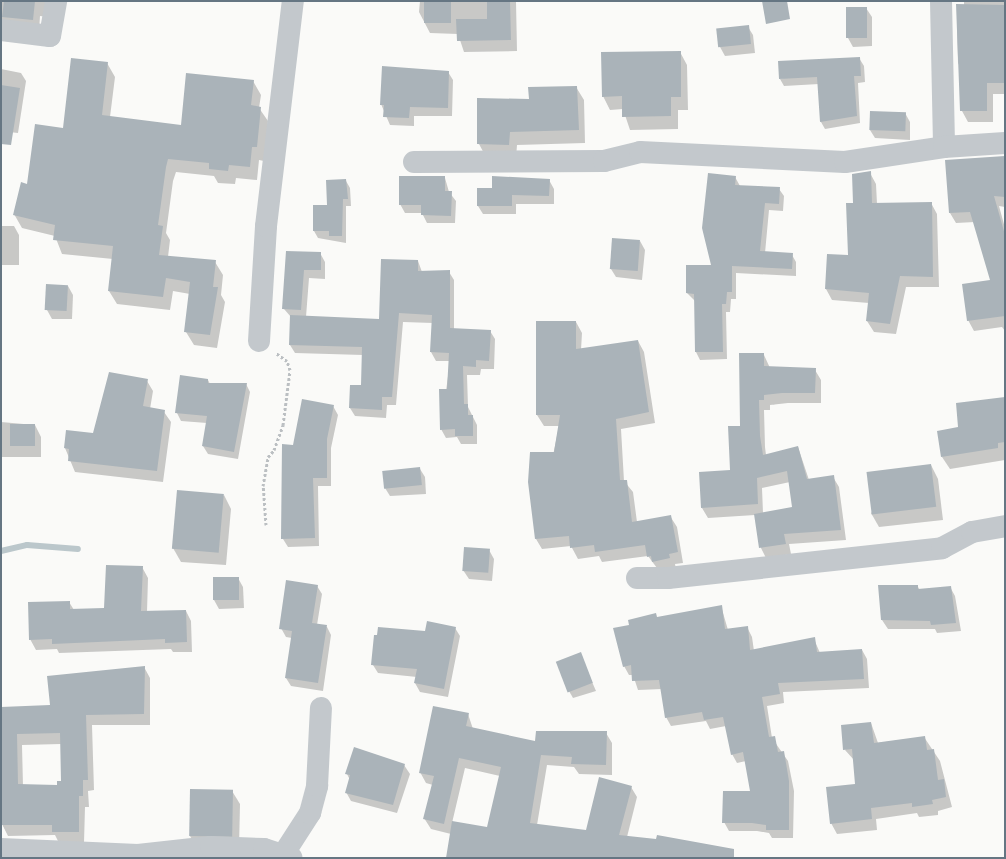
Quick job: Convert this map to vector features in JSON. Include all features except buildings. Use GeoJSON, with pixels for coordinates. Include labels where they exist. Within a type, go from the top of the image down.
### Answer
{"type":"FeatureCollection","features":[{"type":"Feature","properties":{"kind":"street"},"geometry":{"type":"LineString","coordinates":[[1,30],[50,36],[56,1]]}},
{"type":"Feature","properties":{"kind":"street"},"geometry":{"type":"LineString","coordinates":[[259,341],[266,226],[293,1]]}},
{"type":"Feature","properties":{"kind":"street"},"geometry":{"type":"LineString","coordinates":[[941,1],[944,147]]}},
{"type":"Feature","properties":{"kind":"street"},"geometry":{"type":"LineString","coordinates":[[414,162],[604,161],[640,152],[846,162],[944,147],[1005,143]]}},
{"type":"Feature","properties":{"kind":"street"},"geometry":{"type":"LineString","coordinates":[[637,578],[668,578],[942,548],[972,532],[1005,526]]}},
{"type":"Feature","properties":{"kind":"street"},"geometry":{"type":"LineString","coordinates":[[1,849],[138,855],[212,847],[264,850],[286,857],[310,813],[316,786],[321,708]]}},
{"type":"Feature","properties":{"kind":"path"},"geometry":{"type":"LineString","coordinates":[[266,525],[263,486],[268,457],[274,450],[283,425],[290,370],[280,355]]}},
{"type":"Feature","properties":{"kind":"waterway"},"geometry":{"type":"LineString","coordinates":[[1,551],[27,545],[78,549]]}}]}
